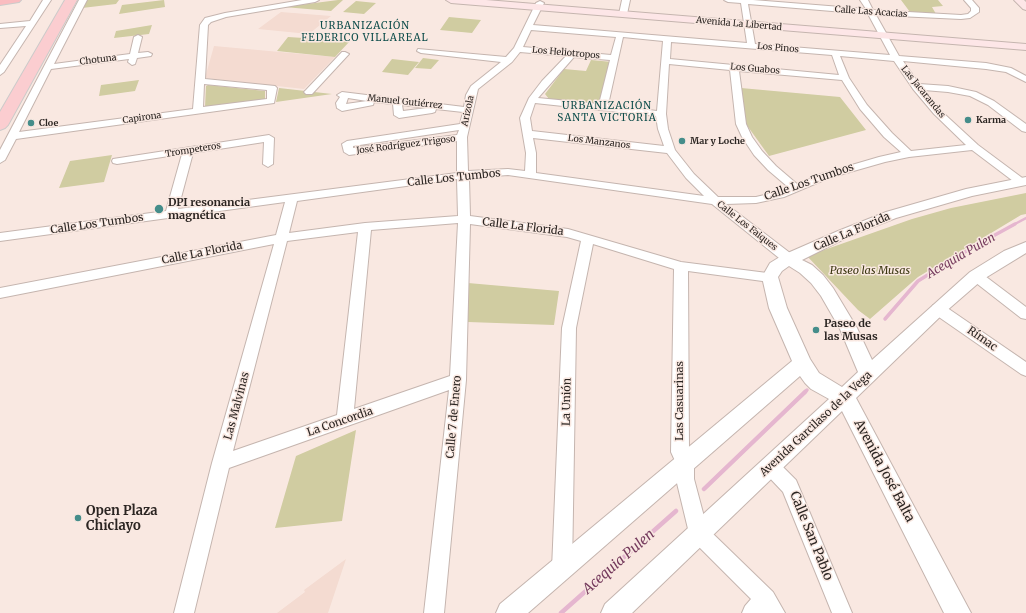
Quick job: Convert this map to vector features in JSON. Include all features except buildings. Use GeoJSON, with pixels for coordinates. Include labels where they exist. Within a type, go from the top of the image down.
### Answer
{"type":"FeatureCollection","features":[{"type":"Feature","properties":{"kind":"highway"},"geometry":{"type":"LineString","coordinates":[[0,2],[15,0]]}},
{"type":"Feature","properties":{"kind":"main road"},"geometry":{"type":"LineString","coordinates":[[5,76],[57,0]]}},
{"type":"Feature","properties":{"kind":"main road"},"geometry":{"type":"LineString","coordinates":[[0,125],[70,0]]}},
{"type":"Feature","properties":{"kind":"main road","name":"Avenida La Libertad"},"geometry":{"type":"LineString","coordinates":[[451,0],[624,8],[747,22],[1026,47]]}},
{"type":"Feature","properties":{"kind":"main road","name":"Avenida La Libertad"},"geometry":{"type":"LineString","coordinates":[[499,0],[539,5]]}},
{"type":"Feature","properties":{"kind":"main road"},"geometry":{"type":"LineString","coordinates":[[1019,0],[1026,7]]}},
{"type":"Feature","properties":{"kind":"main road","name":"Avenida La Libertad"},"geometry":{"type":"LineString","coordinates":[[882,33],[1026,41]]}},
{"type":"Feature","properties":{"kind":"street"},"geometry":{"type":"LineString","coordinates":[[5,76],[31,23],[47,0]]}},
{"type":"Feature","properties":{"kind":"street"},"geometry":{"type":"LineString","coordinates":[[0,160],[83,0]]}},
{"type":"Feature","properties":{"kind":"street"},"geometry":{"type":"LineString","coordinates":[[198,110],[204,25],[208,20],[225,15],[315,0]]}},
{"type":"Feature","properties":{"kind":"street","name":"Calle Las Acacias"},"geometry":{"type":"LineString","coordinates":[[728,0],[776,2],[827,9],[961,17],[970,16],[975,12],[975,8],[968,0]]}},
{"type":"Feature","properties":{"kind":"street"},"geometry":{"type":"LineString","coordinates":[[824,0],[827,9]]}},
{"type":"Feature","properties":{"kind":"street","name":"Las Jacarandas"},"geometry":{"type":"LineString","coordinates":[[864,0],[896,58],[916,87],[937,112],[974,147],[1024,182]]}},
{"type":"Feature","properties":{"kind":"street"},"geometry":{"type":"LineString","coordinates":[[744,1],[751,46]]}},
{"type":"Feature","properties":{"kind":"street","name":"Arizola"},"geometry":{"type":"LineString","coordinates":[[464,219],[462,137],[471,95],[474,88],[508,60],[518,49],[539,5]]}},
{"type":"Feature","properties":{"kind":"street"},"geometry":{"type":"LineString","coordinates":[[0,26],[31,23]]}},
{"type":"Feature","properties":{"kind":"street","name":"Los Pinos"},"geometry":{"type":"LineString","coordinates":[[528,27],[986,66],[1008,70],[1026,79]]}},
{"type":"Feature","properties":{"kind":"street"},"geometry":{"type":"LineString","coordinates":[[603,108],[620,35]]}},
{"type":"Feature","properties":{"kind":"street"},"geometry":{"type":"LineString","coordinates":[[133,59],[138,37]]}},
{"type":"Feature","properties":{"kind":"street","name":"Calle Los Faiques"},"geometry":{"type":"LineString","coordinates":[[667,39],[661,114],[663,129],[670,150],[690,176],[715,201],[789,259]]}},
{"type":"Feature","properties":{"kind":"street","name":"Los Heliotropos"},"geometry":{"type":"LineString","coordinates":[[518,49],[615,58]]}},
{"type":"Feature","properties":{"kind":"street"},"geometry":{"type":"LineString","coordinates":[[421,51],[508,60]]}},
{"type":"Feature","properties":{"kind":"street"},"geometry":{"type":"LineString","coordinates":[[835,53],[851,90],[874,121],[909,154]]}},
{"type":"Feature","properties":{"kind":"street","name":"Chotuna"},"geometry":{"type":"LineString","coordinates":[[48,67],[133,59],[148,54]]}},
{"type":"Feature","properties":{"kind":"street"},"geometry":{"type":"LineString","coordinates":[[309,92],[345,54]]}},
{"type":"Feature","properties":{"kind":"street"},"geometry":{"type":"LineString","coordinates":[[530,175],[531,153],[525,118],[532,100],[545,83],[572,54]]}},
{"type":"Feature","properties":{"kind":"street","name":"Los Guabos"},"geometry":{"type":"LineString","coordinates":[[665,61],[845,78]]}},
{"type":"Feature","properties":{"kind":"street"},"geometry":{"type":"LineString","coordinates":[[734,68],[742,124],[747,137],[758,153],[772,168],[796,188]]}},
{"type":"Feature","properties":{"kind":"street","name":"Capirona"},"geometry":{"type":"LineString","coordinates":[[13,136],[271,100],[272,88],[200,81]]}},
{"type":"Feature","properties":{"kind":"street"},"geometry":{"type":"LineString","coordinates":[[916,87],[948,89],[973,94],[991,103],[1026,129]]}},
{"type":"Feature","properties":{"kind":"street","name":"Manuel Gutiérrez"},"geometry":{"type":"LineString","coordinates":[[344,96],[341,103],[342,108],[386,100],[468,110]]}},
{"type":"Feature","properties":{"kind":"street"},"geometry":{"type":"LineString","coordinates":[[532,100],[661,114]]}},
{"type":"Feature","properties":{"kind":"street"},"geometry":{"type":"LineString","coordinates":[[398,102],[397,105],[399,115],[430,110],[436,106]]}},
{"type":"Feature","properties":{"kind":"street","name":"José Rodríguez Trigoso"},"geometry":{"type":"LineString","coordinates":[[348,148],[402,140],[465,126]]}},
{"type":"Feature","properties":{"kind":"street","name":"Los Manzanos"},"geometry":{"type":"LineString","coordinates":[[528,134],[670,150]]}},
{"type":"Feature","properties":{"kind":"street","name":"José Rodríguez Trigoso"},"geometry":{"type":"LineString","coordinates":[[402,140],[462,137]]}},
{"type":"Feature","properties":{"kind":"street","name":"Trompeteros"},"geometry":{"type":"LineString","coordinates":[[117,161],[269,138],[268,164]]}},
{"type":"Feature","properties":{"kind":"street","name":"Calle Los Tumbos"},"geometry":{"type":"LineString","coordinates":[[0,237],[464,175],[508,172],[694,199],[715,201],[756,200],[780,195],[856,166],[909,154],[974,147]]}},
{"type":"Feature","properties":{"kind":"street"},"geometry":{"type":"LineString","coordinates":[[171,214],[188,150]]}},
{"type":"Feature","properties":{"kind":"street","name":"Calle La Florida"},"geometry":{"type":"LineString","coordinates":[[0,293],[282,238],[365,227],[464,219],[568,233],[681,266],[770,277],[776,267],[789,259],[844,234],[903,212],[971,192],[1024,182]]}},
{"type":"Feature","properties":{"kind":"street","name":"Las Malvinas"},"geometry":{"type":"LineString","coordinates":[[184,613],[292,198]]}},
{"type":"Feature","properties":{"kind":"street","name":"Calle 7 de Enero"},"geometry":{"type":"LineString","coordinates":[[434,613],[458,380],[464,219]]}},
{"type":"Feature","properties":{"kind":"street"},"geometry":{"type":"LineString","coordinates":[[345,420],[365,227]]}},
{"type":"Feature","properties":{"kind":"street","name":"La Unión"},"geometry":{"type":"LineString","coordinates":[[562,568],[569,328],[588,238]]}},
{"type":"Feature","properties":{"kind":"street","name":"Avenida Garcilaso de la Vega"},"geometry":{"type":"LineString","coordinates":[[614,613],[938,309],[976,276],[1026,247]]}},
{"type":"Feature","properties":{"kind":"street"},"geometry":{"type":"LineString","coordinates":[[789,259],[806,269],[817,279],[827,292],[848,328],[869,375]]}},
{"type":"Feature","properties":{"kind":"street","name":"Las Casuarinas"},"geometry":{"type":"LineString","coordinates":[[681,266],[680,452],[685,463],[685,480],[700,533]]}},
{"type":"Feature","properties":{"kind":"street"},"geometry":{"type":"LineString","coordinates":[[976,276],[1026,314]]}},
{"type":"Feature","properties":{"kind":"street"},"geometry":{"type":"LineString","coordinates":[[770,277],[778,308],[802,363],[812,378],[818,383],[831,391],[845,396]]}},
{"type":"Feature","properties":{"kind":"street","name":"Rímac"},"geometry":{"type":"LineString","coordinates":[[938,309],[1026,370]]}},
{"type":"Feature","properties":{"kind":"street"},"geometry":{"type":"LineString","coordinates":[[509,613],[802,363]]}},
{"type":"Feature","properties":{"kind":"street","name":"La Concordia"},"geometry":{"type":"LineString","coordinates":[[222,463],[458,380]]}},
{"type":"Feature","properties":{"kind":"street","name":"Avenida José Balta"},"geometry":{"type":"LineString","coordinates":[[845,396],[958,613]]}},
{"type":"Feature","properties":{"kind":"street","name":"Calle San Pablo"},"geometry":{"type":"LineString","coordinates":[[770,466],[790,486],[842,613]]}},
{"type":"Feature","properties":{"kind":"street"},"geometry":{"type":"LineString","coordinates":[[700,533],[764,608]]}},
{"type":"Feature","properties":{"kind":"shaded area"},"geometry":{"type":"Polygon","coordinates":[[[281,12],[331,16],[309,34],[258,29],[281,12]]]}},
{"type":"Feature","properties":{"kind":"shaded area"},"geometry":{"type":"Polygon","coordinates":[[[214,46],[335,57],[304,89],[205,78],[214,46]]]}},
{"type":"Feature","properties":{"kind":"shaded area"},"geometry":{"type":"Polygon","coordinates":[[[346,559],[328,613],[277,613],[305,592],[304,590],[346,559]]]}},
{"type":"Feature","properties":{"kind":"green space"},"geometry":{"type":"Polygon","coordinates":[[[87,0],[119,0],[116,4],[82,8],[87,0]]]}},
{"type":"Feature","properties":{"kind":"green space"},"geometry":{"type":"Polygon","coordinates":[[[164,0],[165,7],[119,14],[122,5],[164,0]]]}},
{"type":"Feature","properties":{"kind":"green space"},"geometry":{"type":"Polygon","coordinates":[[[343,0],[331,11],[284,7],[343,0]]]}},
{"type":"Feature","properties":{"kind":"green space"},"geometry":{"type":"Polygon","coordinates":[[[901,0],[938,0],[943,6],[932,7],[936,14],[910,12],[901,0]]]}},
{"type":"Feature","properties":{"kind":"green space"},"geometry":{"type":"Polygon","coordinates":[[[356,1],[376,3],[364,14],[343,12],[356,1]]]}},
{"type":"Feature","properties":{"kind":"green space"},"geometry":{"type":"Polygon","coordinates":[[[449,17],[481,20],[472,33],[440,30],[449,17]]]}},
{"type":"Feature","properties":{"kind":"green space"},"geometry":{"type":"Polygon","coordinates":[[[152,25],[149,34],[114,38],[116,31],[152,25]]]}},
{"type":"Feature","properties":{"kind":"green space"},"geometry":{"type":"Polygon","coordinates":[[[288,37],[350,41],[335,57],[277,51],[288,37]]]}},
{"type":"Feature","properties":{"kind":"green space"},"geometry":{"type":"Polygon","coordinates":[[[423,58],[439,60],[431,69],[415,68],[423,58]]]}},
{"type":"Feature","properties":{"kind":"green space"},"geometry":{"type":"Polygon","coordinates":[[[392,59],[419,62],[408,75],[382,72],[392,59]]]}},
{"type":"Feature","properties":{"kind":"green space"},"geometry":{"type":"Polygon","coordinates":[[[591,60],[612,62],[600,105],[549,99],[545,94],[564,69],[586,71],[591,60]]]}},
{"type":"Feature","properties":{"kind":"green space"},"geometry":{"type":"Polygon","coordinates":[[[139,80],[135,91],[99,96],[101,85],[139,80]]]}},
{"type":"Feature","properties":{"kind":"green space"},"geometry":{"type":"Polygon","coordinates":[[[206,86],[265,91],[265,99],[205,107],[206,86]]]}},
{"type":"Feature","properties":{"kind":"green space"},"geometry":{"type":"Polygon","coordinates":[[[279,88],[332,94],[276,102],[279,88]]]}},
{"type":"Feature","properties":{"kind":"green space"},"geometry":{"type":"Polygon","coordinates":[[[741,88],[840,97],[866,130],[769,156],[746,124],[741,88]]]}},
{"type":"Feature","properties":{"kind":"green space"},"geometry":{"type":"Polygon","coordinates":[[[112,155],[104,182],[59,188],[70,161],[112,155]]]}},
{"type":"Feature","properties":{"kind":"green space","name":"Paseo las Musas"},"geometry":{"type":"Polygon","coordinates":[[[1026,193],[1026,214],[1021,215],[918,277],[870,319],[858,310],[807,256],[912,219],[951,208],[1026,193]]]}},
{"type":"Feature","properties":{"kind":"green space"},"geometry":{"type":"Polygon","coordinates":[[[468,283],[559,291],[554,325],[468,322],[468,283]]]}},
{"type":"Feature","properties":{"kind":"green space"},"geometry":{"type":"Polygon","coordinates":[[[356,430],[342,521],[275,528],[296,456],[356,430]]]}},
{"type":"Feature","properties":{"kind":"waterway","name":"Acequia Pulen"},"geometry":{"type":"LineString","coordinates":[[1013,225],[1026,218]]}},
{"type":"Feature","properties":{"kind":"waterway","name":"Acequia Pulen"},"geometry":{"type":"LineString","coordinates":[[885,319],[918,281],[973,247],[1015,224]]}},
{"type":"Feature","properties":{"kind":"waterway","name":"Acequia Pulen"},"geometry":{"type":"LineString","coordinates":[[704,489],[805,392]]}},
{"type":"Feature","properties":{"kind":"waterway","name":"Acequia Pulen"},"geometry":{"type":"LineString","coordinates":[[561,613],[676,511]]}},
{"type":"Feature","properties":{"kind":"place","name":"Karma"},"geometry":{"type":"Point","coordinates":[968,120]}},
{"type":"Feature","properties":{"kind":"place","name":"Cloe"},"geometry":{"type":"Point","coordinates":[31,123]}},
{"type":"Feature","properties":{"kind":"place","name":"Mar y Loche"},"geometry":{"type":"Point","coordinates":[682,141]}},
{"type":"Feature","properties":{"kind":"place","name":"DPI resonancia magnética"},"geometry":{"type":"Point","coordinates":[159,209]}},
{"type":"Feature","properties":{"kind":"place","name":"Paseo de las Musas"},"geometry":{"type":"Point","coordinates":[816,330]}},
{"type":"Feature","properties":{"kind":"place","name":"Open Plaza Chiclayo"},"geometry":{"type":"Point","coordinates":[78,518]}},
{"type":"Feature","properties":{"kind":"district","name":"URBANIZACIÓN FEDERICO VILLAREAL"},"geometry":{"type":"Point","coordinates":[365,32]}},
{"type":"Feature","properties":{"kind":"district","name":"URBANIZACIÓN SANTA VICTORIA"},"geometry":{"type":"Point","coordinates":[607,112]}}]}
